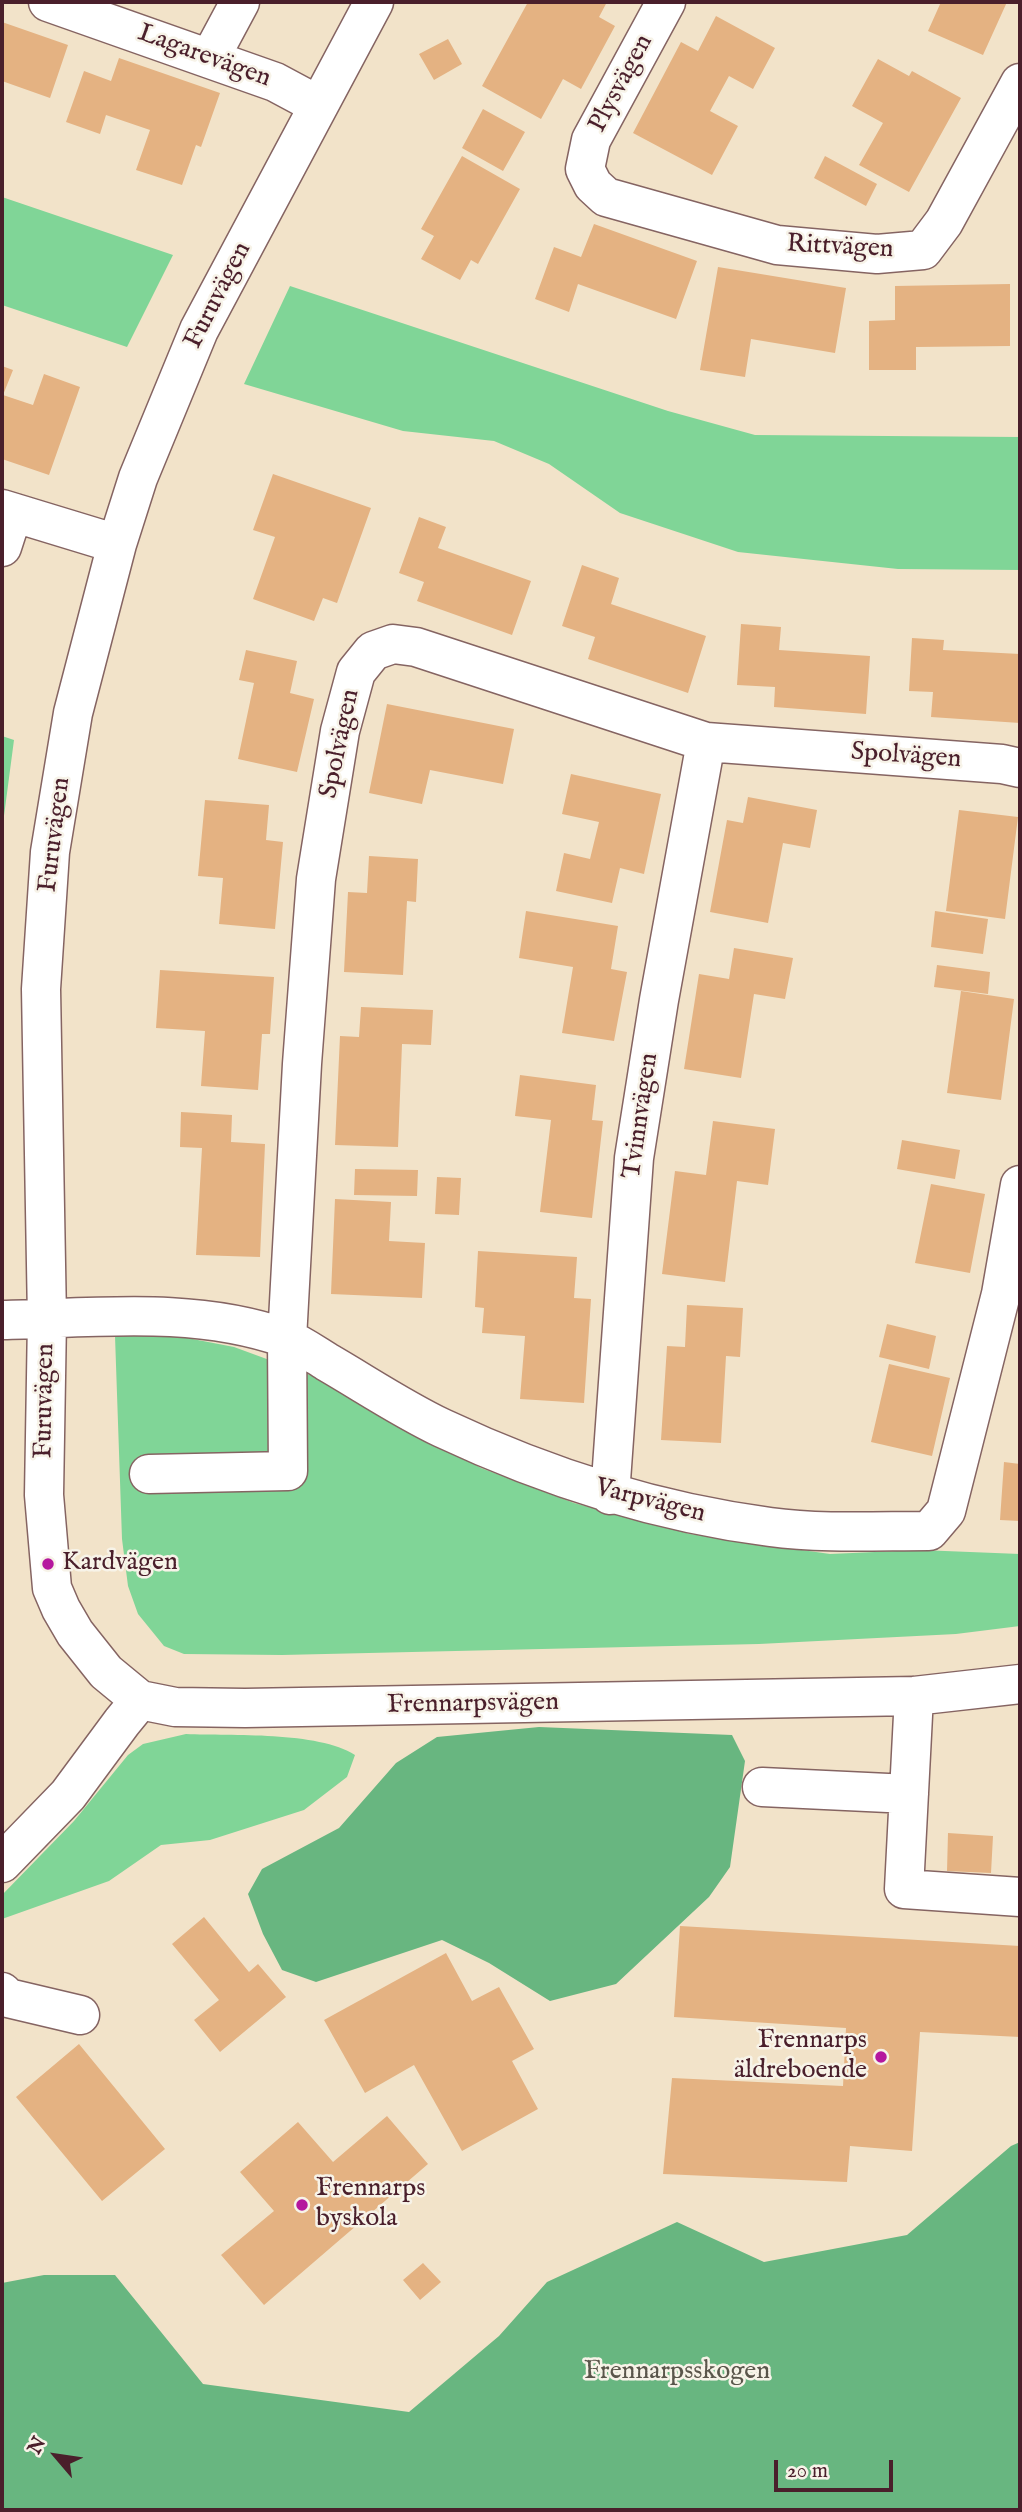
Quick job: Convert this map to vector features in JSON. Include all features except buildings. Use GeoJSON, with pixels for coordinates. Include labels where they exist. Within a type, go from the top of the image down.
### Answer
{"type":"FeatureCollection","features":[{"type":"Feature","properties":{"kind":"street","name":"Lagarevägen"},"geometry":{"type":"LineString","coordinates":[[48,2],[275,82],[318,105]]}},
{"type":"Feature","properties":{"kind":"street"},"geometry":{"type":"LineString","coordinates":[[210,58],[240,2]]}},
{"type":"Feature","properties":{"kind":"street","name":"Furuvägen"},"geometry":{"type":"LineString","coordinates":[[140,1700],[106,1672],[75,1633],[52,1588],[44,1495],[47,1319],[41,989],[50,852],[73,713],[117,544],[138,478],[199,330],[374,2]]}},
{"type":"Feature","properties":{"kind":"street","name":"Plysvägen"},"geometry":{"type":"LineString","coordinates":[[585,169],[591,140],[666,2]]}},
{"type":"Feature","properties":{"kind":"street","name":"Rittvägen"},"geometry":{"type":"LineString","coordinates":[[585,169],[593,185],[607,197],[777,245],[877,254],[923,250],[944,222],[1020,83]]}},
{"type":"Feature","properties":{"kind":"street"},"geometry":{"type":"LineString","coordinates":[[6,523],[117,544]]}},
{"type":"Feature","properties":{"kind":"street","name":"Spolvägen"},"geometry":{"type":"LineString","coordinates":[[149,1474],[288,1471],[287,1339],[302,1064],[316,879],[340,731],[356,672],[373,651],[393,644],[416,647],[706,742],[1002,764],[1020,768]]}},
{"type":"Feature","properties":{"kind":"street","name":"Tvinnvägen"},"geometry":{"type":"LineString","coordinates":[[611,1495],[634,1157],[659,1000],[706,742]]}},
{"type":"Feature","properties":{"kind":"street","name":"Varpvägen"},"geometry":{"type":"LineString","coordinates":[[47,1319],[169,1317],[231,1324],[287,1339],[439,1427],[511,1459],[611,1495],[695,1515],[772,1528],[929,1531],[946,1511],[1001,1294],[1020,1185]]}},
{"type":"Feature","properties":{"kind":"street"},"geometry":{"type":"LineString","coordinates":[[2,1320],[47,1319]]}},
{"type":"Feature","properties":{"kind":"street","name":"Frennarpsvägen"},"geometry":{"type":"LineString","coordinates":[[140,1700],[175,1707],[245,1708],[914,1696],[1020,1684]]}},
{"type":"Feature","properties":{"kind":"street"},"geometry":{"type":"LineString","coordinates":[[914,1696],[904,1889],[1020,1897]]}},
{"type":"Feature","properties":{"kind":"street"},"geometry":{"type":"LineString","coordinates":[[2,1863],[68,1795],[140,1700]]}},
{"type":"Feature","properties":{"kind":"street"},"geometry":{"type":"LineString","coordinates":[[762,1787],[909,1794]]}},
{"type":"Feature","properties":{"kind":"street"},"geometry":{"type":"LineString","coordinates":[[2,1992],[8,1998],[80,2015]]}},
{"type":"Feature","properties":{"kind":"green space"},"geometry":{"type":"Polygon","coordinates":[[[2,197],[173,255],[127,347],[2,305],[2,197]]]}},
{"type":"Feature","properties":{"kind":"green space"},"geometry":{"type":"Polygon","coordinates":[[[290,286],[668,411],[755,435],[1020,437],[1020,570],[898,569],[738,552],[620,513],[549,464],[494,441],[403,431],[244,384],[290,286]]]}},
{"type":"Feature","properties":{"kind":"green space"},"geometry":{"type":"Polygon","coordinates":[[[2,736],[14,740],[2,831],[2,736]]]}},
{"type":"Feature","properties":{"kind":"green space"},"geometry":{"type":"Polygon","coordinates":[[[115,1336],[177,1336],[234,1347],[313,1376],[481,1468],[574,1503],[690,1534],[830,1554],[920,1550],[1020,1554],[1020,1626],[956,1634],[759,1644],[282,1655],[184,1654],[164,1646],[138,1614],[128,1586],[122,1539],[115,1336]]]}},
{"type":"Feature","properties":{"kind":"green space"},"geometry":{"type":"Polygon","coordinates":[[[539,1727],[732,1735],[745,1761],[730,1867],[709,1897],[616,1984],[550,2001],[489,1963],[442,1940],[316,1982],[282,1970],[263,1934],[248,1894],[262,1869],[339,1828],[396,1763],[437,1737],[539,1727]]]}},
{"type":"Feature","properties":{"kind":"green space"},"geometry":{"type":"Polygon","coordinates":[[[186,1734],[297,1738],[339,1747],[355,1755],[347,1777],[304,1810],[210,1840],[161,1845],[109,1881],[2,1919],[2,1895],[74,1821],[128,1755],[143,1744],[186,1734]]]}},
{"type":"Feature","properties":{"kind":"green space","name":"Frennarpsskogen"},"geometry":{"type":"Polygon","coordinates":[[[1020,2142],[1020,2510],[2,2510],[2,2283],[44,2275],[115,2275],[203,2384],[409,2412],[499,2336],[547,2282],[677,2222],[764,2262],[907,2235],[1011,2146],[1020,2142]]]}},
{"type":"Feature","properties":{"kind":"place","name":"Kardvägen"},"geometry":{"type":"Point","coordinates":[48,1564]}},
{"type":"Feature","properties":{"kind":"place","name":"Frennarps äldreboende"},"geometry":{"type":"Point","coordinates":[881,2057]}},
{"type":"Feature","properties":{"kind":"place","name":"Frennarps byskola"},"geometry":{"type":"Point","coordinates":[302,2205]}}]}
